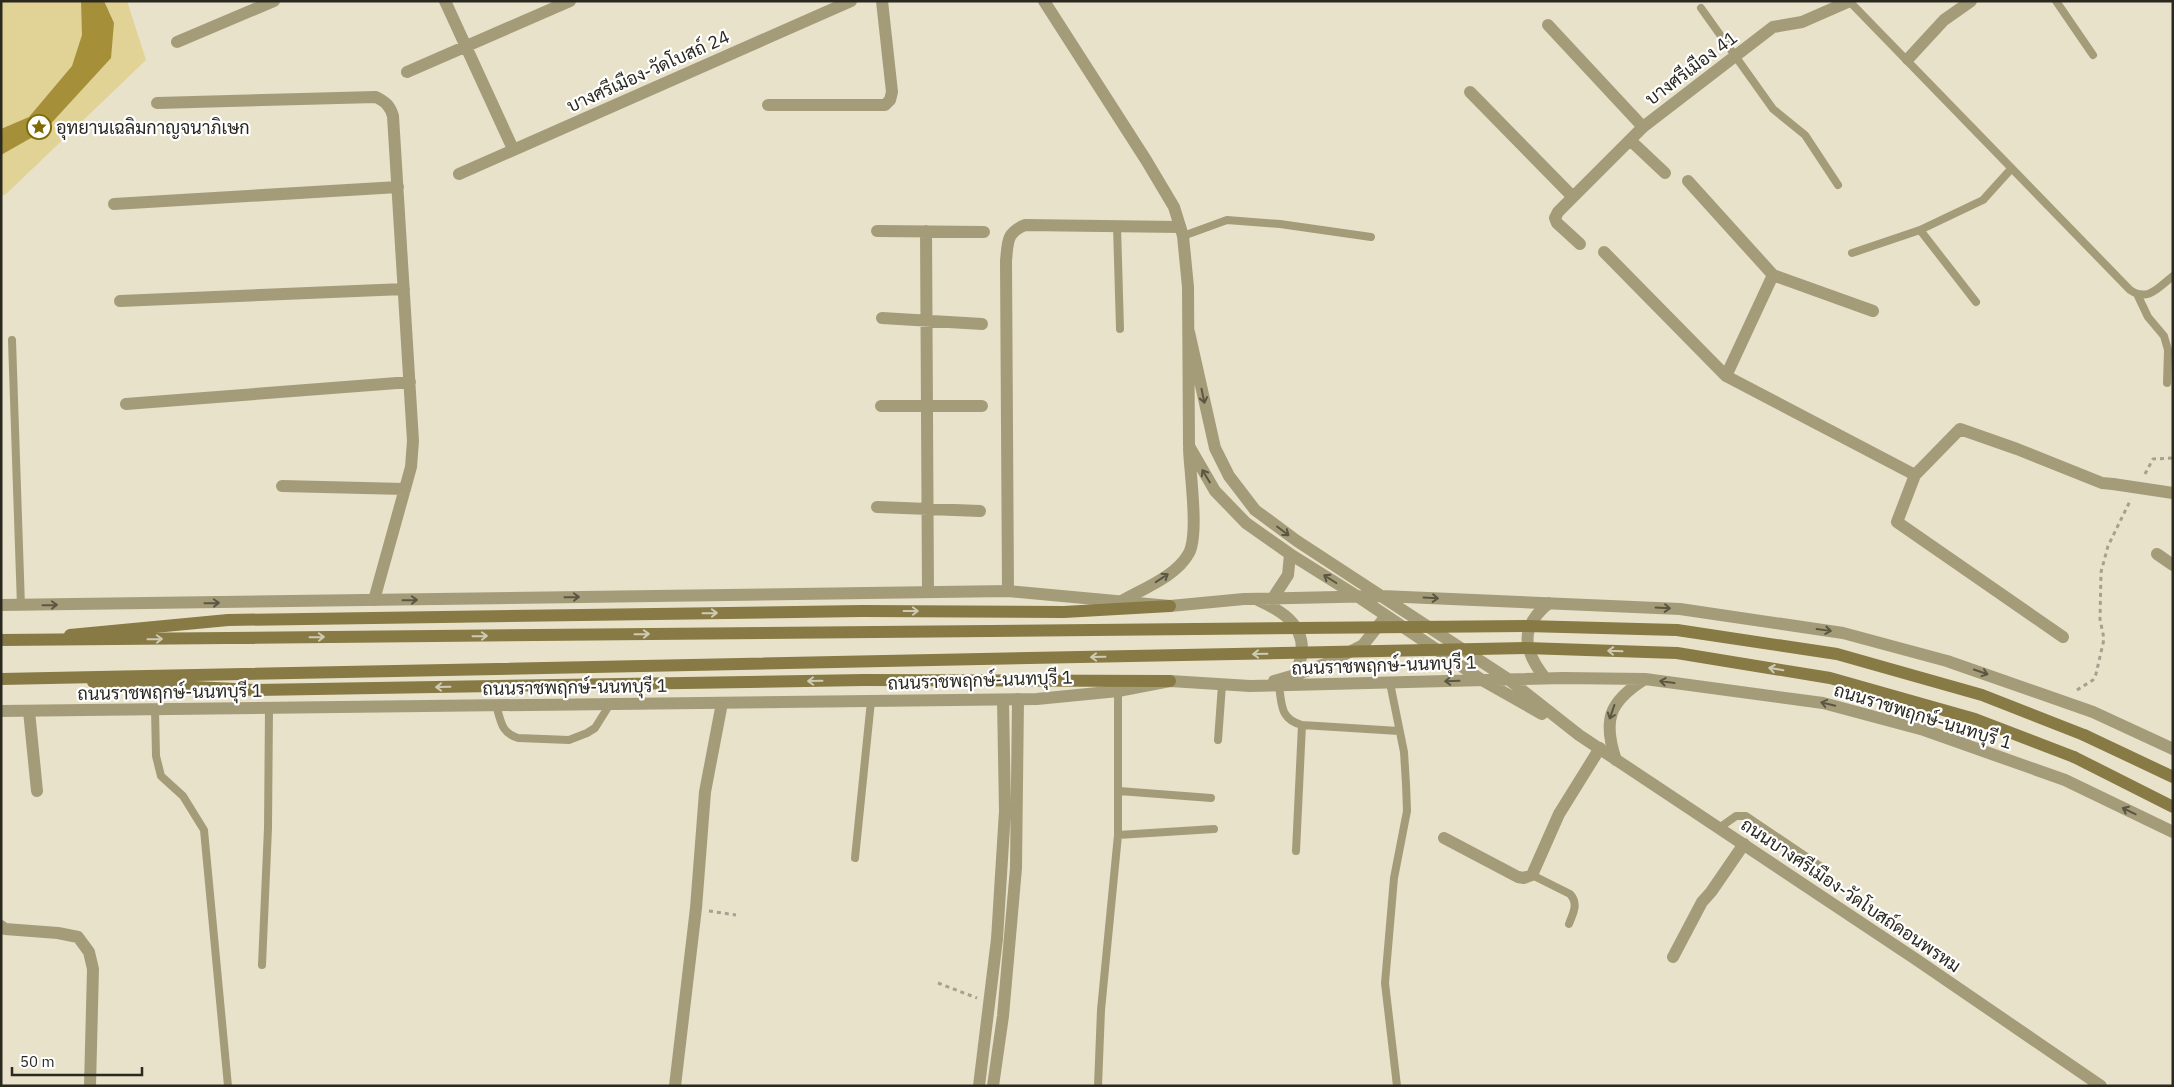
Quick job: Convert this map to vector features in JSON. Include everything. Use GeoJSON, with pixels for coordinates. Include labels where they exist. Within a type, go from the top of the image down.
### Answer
{"type":"FeatureCollection","features":[{"type":"Feature","properties":{"kind":"main road"},"geometry":{"type":"LineString","coordinates":[[15,640],[228,620],[862,611],[1064,612],[1170,606]]}},
{"type":"Feature","properties":{"kind":"main road","name":"ถนนราชพฤกษ์-นนทบุรี 1"},"geometry":{"type":"LineString","coordinates":[[1,640],[1526,626],[1677,630],[1837,654],[1982,695],[2084,735],[2173,777]]}},
{"type":"Feature","properties":{"kind":"main road","name":"ถนนราชพฤกษ์-นนทบุรี 1"},"geometry":{"type":"LineString","coordinates":[[1,679],[1516,649],[1677,653],[1830,678],[1975,719],[2074,757],[2173,807]]}},
{"type":"Feature","properties":{"kind":"main road"},"geometry":{"type":"LineString","coordinates":[[18,679],[256,690],[864,680],[1170,681]]}},
{"type":"Feature","properties":{"kind":"street"},"geometry":{"type":"LineString","coordinates":[[177,42],[274,1]]}},
{"type":"Feature","properties":{"kind":"street"},"geometry":{"type":"LineString","coordinates":[[445,1],[513,149]]}},
{"type":"Feature","properties":{"kind":"street"},"geometry":{"type":"LineString","coordinates":[[406,72],[570,1]]}},
{"type":"Feature","properties":{"kind":"street","name":"บางศรีเมือง-วัดโบสถ์ 24"},"geometry":{"type":"LineString","coordinates":[[459,174],[851,1]]}},
{"type":"Feature","properties":{"kind":"street"},"geometry":{"type":"LineString","coordinates":[[768,105],[886,106],[892,92],[882,1]]}},
{"type":"Feature","properties":{"kind":"street","name":"ถนนบางศรีเมือง-วัดโบสถ์ดอนพรหม"},"geometry":{"type":"LineString","coordinates":[[1044,1],[1174,207],[1182,232],[1188,287],[1188,446],[1215,491],[1246,523],[1290,554],[1386,615],[1482,680],[1579,734]]}},
{"type":"Feature","properties":{"kind":"street","name":"บางศรีเมือง 41"},"geometry":{"type":"LineString","coordinates":[[1580,244],[1557,223],[1555,218],[1558,212],[1643,127],[1773,28],[1802,22],[1850,1]]}},
{"type":"Feature","properties":{"kind":"street"},"geometry":{"type":"LineString","coordinates":[[1908,59],[1944,20],[1972,1]]}},
{"type":"Feature","properties":{"kind":"street"},"geometry":{"type":"LineString","coordinates":[[1548,25],[1643,127]]}},
{"type":"Feature","properties":{"kind":"street"},"geometry":{"type":"LineString","coordinates":[[1470,92],[1572,196]]}},
{"type":"Feature","properties":{"kind":"street"},"geometry":{"type":"LineString","coordinates":[[157,103],[376,97],[386,101],[393,116],[413,441],[411,467],[374,600]]}},
{"type":"Feature","properties":{"kind":"street"},"geometry":{"type":"LineString","coordinates":[[1630,140],[1666,173]]}},
{"type":"Feature","properties":{"kind":"street"},"geometry":{"type":"LineString","coordinates":[[1688,181],[1774,275],[1873,311]]}},
{"type":"Feature","properties":{"kind":"street"},"geometry":{"type":"LineString","coordinates":[[114,204],[398,187]]}},
{"type":"Feature","properties":{"kind":"street"},"geometry":{"type":"LineString","coordinates":[[1008,591],[1006,261],[1008,240],[1014,230],[1025,225],[1117,226],[1182,232]]}},
{"type":"Feature","properties":{"kind":"street"},"geometry":{"type":"LineString","coordinates":[[877,231],[984,232]]}},
{"type":"Feature","properties":{"kind":"street"},"geometry":{"type":"LineString","coordinates":[[926,231],[928,592]]}},
{"type":"Feature","properties":{"kind":"street"},"geometry":{"type":"LineString","coordinates":[[1604,252],[1726,376],[1915,475]]}},
{"type":"Feature","properties":{"kind":"street"},"geometry":{"type":"LineString","coordinates":[[1726,376],[1774,275]]}},
{"type":"Feature","properties":{"kind":"street"},"geometry":{"type":"LineString","coordinates":[[120,301],[404,289]]}},
{"type":"Feature","properties":{"kind":"street"},"geometry":{"type":"LineString","coordinates":[[882,318],[982,324]]}},
{"type":"Feature","properties":{"kind":"street","name":"ถนนบางศรีเมือง-วัดโบสถ์ดอนพรหม"},"geometry":{"type":"LineString","coordinates":[[1189,332],[1214,448],[1228,476],[1255,510],[1297,541],[1508,679],[1616,760],[1744,844],[2101,1086]]}},
{"type":"Feature","properties":{"kind":"street"},"geometry":{"type":"LineString","coordinates":[[126,404],[410,382]]}},
{"type":"Feature","properties":{"kind":"street"},"geometry":{"type":"LineString","coordinates":[[881,406],[982,406]]}},
{"type":"Feature","properties":{"kind":"street"},"geometry":{"type":"LineString","coordinates":[[2063,637],[1897,522],[1915,475],[1960,429],[2017,449],[2102,483],[2173,493]]}},
{"type":"Feature","properties":{"kind":"street"},"geometry":{"type":"LineString","coordinates":[[1120,602],[1174,570],[1189,553],[1194,536],[1188,446]]}},
{"type":"Feature","properties":{"kind":"street"},"geometry":{"type":"LineString","coordinates":[[282,486],[405,489]]}},
{"type":"Feature","properties":{"kind":"street"},"geometry":{"type":"LineString","coordinates":[[877,507],[980,511]]}},
{"type":"Feature","properties":{"kind":"street"},"geometry":{"type":"LineString","coordinates":[[1272,598],[1288,575],[1290,554]]}},
{"type":"Feature","properties":{"kind":"street"},"geometry":{"type":"LineString","coordinates":[[2157,554],[2173,565]]}},
{"type":"Feature","properties":{"kind":"street"},"geometry":{"type":"LineString","coordinates":[[1,606],[1008,591],[1170,606],[1272,598],[1382,596],[1680,609],[1843,632],[1966,667],[2093,712],[2173,749]]}},
{"type":"Feature","properties":{"kind":"street"},"geometry":{"type":"LineString","coordinates":[[1258,686],[1328,663],[1363,645],[1386,615],[1382,596]]}},
{"type":"Feature","properties":{"kind":"street"},"geometry":{"type":"LineString","coordinates":[[1256,599],[1283,612],[1298,631],[1302,652],[1295,675]]}},
{"type":"Feature","properties":{"kind":"street"},"geometry":{"type":"LineString","coordinates":[[1545,678],[1532,660],[1527,637],[1533,621],[1550,603]]}},
{"type":"Feature","properties":{"kind":"street","name":"ถนนราชพฤกษ์-นนทบุรี 1"},"geometry":{"type":"LineString","coordinates":[[1,711],[1003,700],[1037,699],[1118,691],[1170,681],[1222,685],[1280,686],[1545,678],[1646,679],[1823,703],[1924,730],[2065,780],[2173,832]]}},
{"type":"Feature","properties":{"kind":"street"},"geometry":{"type":"LineString","coordinates":[[1616,760],[1610,741],[1609,720],[1614,705],[1629,689],[1646,679]]}},
{"type":"Feature","properties":{"kind":"street"},"geometry":{"type":"LineString","coordinates":[[993,1086],[1004,1016],[1016,868],[1018,699]]}},
{"type":"Feature","properties":{"kind":"street"},"geometry":{"type":"LineString","coordinates":[[979,1086],[997,939],[1005,811],[1003,700]]}},
{"type":"Feature","properties":{"kind":"street"},"geometry":{"type":"LineString","coordinates":[[675,1086],[696,908],[705,792],[722,703]]}},
{"type":"Feature","properties":{"kind":"street"},"geometry":{"type":"LineString","coordinates":[[29,710],[37,791]]}},
{"type":"Feature","properties":{"kind":"street"},"geometry":{"type":"LineString","coordinates":[[1444,838],[1518,877],[1524,878],[1532,875],[1559,814],[1600,748]]}},
{"type":"Feature","properties":{"kind":"street"},"geometry":{"type":"LineString","coordinates":[[1673,957],[1702,902],[1744,844]]}},
{"type":"Feature","properties":{"kind":"street"},"geometry":{"type":"LineString","coordinates":[[1,926],[5,929],[58,933],[78,937],[89,952],[93,969],[90,1086]]}},
{"type":"Feature","properties":{"kind":"lane"},"geometry":{"type":"LineString","coordinates":[[1850,1],[1908,59],[2011,169],[2138,296],[2148,317],[2164,336],[2168,350],[2167,383]]}},
{"type":"Feature","properties":{"kind":"lane"},"geometry":{"type":"LineString","coordinates":[[2056,1],[2093,55]]}},
{"type":"Feature","properties":{"kind":"lane"},"geometry":{"type":"LineString","coordinates":[[1700,8],[1773,109],[1805,135],[1838,185]]}},
{"type":"Feature","properties":{"kind":"lane"},"geometry":{"type":"LineString","coordinates":[[1852,253],[1920,230],[1983,200],[2011,169]]}},
{"type":"Feature","properties":{"kind":"lane"},"geometry":{"type":"LineString","coordinates":[[1182,232],[1228,220],[1280,224],[1371,237]]}},
{"type":"Feature","properties":{"kind":"lane"},"geometry":{"type":"LineString","coordinates":[[1117,226],[1120,329]]}},
{"type":"Feature","properties":{"kind":"lane"},"geometry":{"type":"LineString","coordinates":[[1920,230],[1976,302]]}},
{"type":"Feature","properties":{"kind":"lane"},"geometry":{"type":"LineString","coordinates":[[2138,296],[2148,295],[2173,276]]}},
{"type":"Feature","properties":{"kind":"lane"},"geometry":{"type":"LineString","coordinates":[[12,340],[21,606]]}},
{"type":"Feature","properties":{"kind":"lane"},"geometry":{"type":"LineString","coordinates":[[1390,682],[1404,752],[1407,811],[1394,878],[1385,983],[1397,1086]]}},
{"type":"Feature","properties":{"kind":"lane"},"geometry":{"type":"LineString","coordinates":[[1218,740],[1222,685]]}},
{"type":"Feature","properties":{"kind":"lane"},"geometry":{"type":"LineString","coordinates":[[1280,686],[1283,713],[1291,722],[1302,725],[1399,731]]}},
{"type":"Feature","properties":{"kind":"lane"},"geometry":{"type":"LineString","coordinates":[[1098,1086],[1101,1010],[1118,835],[1118,691]]}},
{"type":"Feature","properties":{"kind":"lane"},"geometry":{"type":"LineString","coordinates":[[855,858],[872,701]]}},
{"type":"Feature","properties":{"kind":"lane"},"geometry":{"type":"LineString","coordinates":[[496,705],[504,730],[510,736],[569,740],[595,728],[610,704]]}},
{"type":"Feature","properties":{"kind":"lane"},"geometry":{"type":"LineString","coordinates":[[262,965],[268,828],[269,708]]}},
{"type":"Feature","properties":{"kind":"lane"},"geometry":{"type":"LineString","coordinates":[[155,709],[156,756],[161,776],[183,796],[204,830],[228,1086]]}},
{"type":"Feature","properties":{"kind":"lane"},"geometry":{"type":"LineString","coordinates":[[1296,851],[1302,725]]}},
{"type":"Feature","properties":{"kind":"lane"},"geometry":{"type":"LineString","coordinates":[[1119,791],[1210,798]]}},
{"type":"Feature","properties":{"kind":"lane"},"geometry":{"type":"LineString","coordinates":[[1719,828],[1736,816],[1746,816],[1823,868]]}},
{"type":"Feature","properties":{"kind":"lane"},"geometry":{"type":"LineString","coordinates":[[1118,835],[1214,829]]}},
{"type":"Feature","properties":{"kind":"lane"},"geometry":{"type":"LineString","coordinates":[[1532,875],[1570,894],[1574,899],[1576,907],[1569,924]]}},
{"type":"Feature","properties":{"kind":"path"},"geometry":{"type":"LineString","coordinates":[[2141,482],[2153,459],[2173,458]]}},
{"type":"Feature","properties":{"kind":"path"},"geometry":{"type":"LineString","coordinates":[[2078,690],[2093,680],[2096,674],[2104,639],[2100,612],[2101,572],[2108,546],[2133,496]]}},
{"type":"Feature","properties":{"kind":"path"},"geometry":{"type":"LineString","coordinates":[[696,908],[736,915]]}},
{"type":"Feature","properties":{"kind":"path"},"geometry":{"type":"LineString","coordinates":[[938,983],[990,1003]]}},
{"type":"Feature","properties":{"kind":"shaded area","name":"อุทยานเฉลิมกาญจนาภิเษก"},"geometry":{"type":"Polygon","coordinates":[[[1,1],[127,1],[146,60],[6,194],[1,196],[1,1]]]}},
{"type":"Feature","properties":{"kind":"shaded area"},"geometry":{"type":"Polygon","coordinates":[[[81,1],[104,1],[114,23],[111,58],[45,130],[1,155],[1,129],[29,117],[72,66],[82,35],[81,1]]]}},
{"type":"Feature","properties":{"kind":"place","name":"อุทยานเฉลิมกาญจนาภิเษก"},"geometry":{"type":"Point","coordinates":[39,127]}}]}
